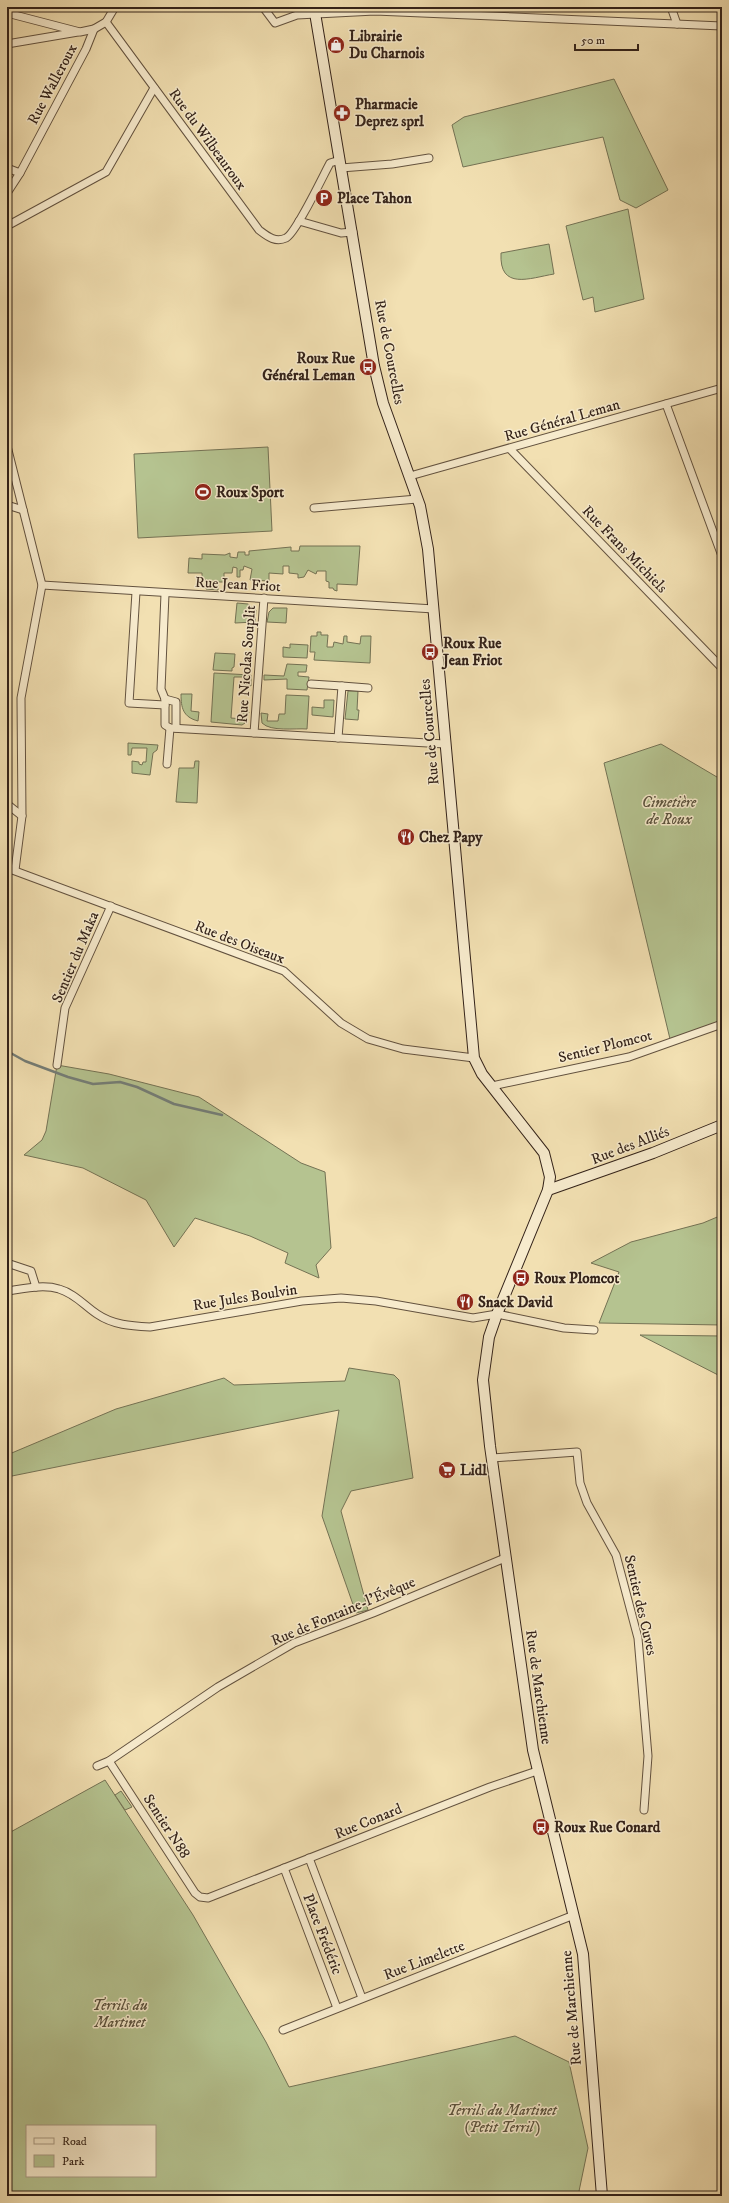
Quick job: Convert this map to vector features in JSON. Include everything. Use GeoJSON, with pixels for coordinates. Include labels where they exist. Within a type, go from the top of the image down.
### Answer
{"type":"FeatureCollection","features":[{"type":"Feature","properties":{"kind":"main road","name":"Rue de Courcelles"},"geometry":{"type":"LineString","coordinates":[[314,10],[353,232],[374,363],[383,403],[417,499],[428,549],[474,1058],[482,1074],[544,1153],[550,1176],[548,1190]]}},
{"type":"Feature","properties":{"kind":"main road","name":"Rue des Alliés"},"geometry":{"type":"LineString","coordinates":[[548,1190],[646,1156],[722,1125]]}},
{"type":"Feature","properties":{"kind":"main road","name":"Rue de Marchienne"},"geometry":{"type":"LineString","coordinates":[[548,1190],[489,1337],[484,1380],[505,1558],[537,1770],[574,1915],[582,1954],[602,2196]]}},
{"type":"Feature","properties":{"kind":"street"},"geometry":{"type":"LineString","coordinates":[[7,44],[94,29],[106,22],[115,7]]}},
{"type":"Feature","properties":{"kind":"street"},"geometry":{"type":"LineString","coordinates":[[263,7],[275,23],[314,10],[375,11],[722,26]]}},
{"type":"Feature","properties":{"kind":"street"},"geometry":{"type":"LineString","coordinates":[[672,7],[678,24]]}},
{"type":"Feature","properties":{"kind":"street"},"geometry":{"type":"LineString","coordinates":[[7,13],[80,32]]}},
{"type":"Feature","properties":{"kind":"street","name":"Rue du Wilbeauroux"},"geometry":{"type":"LineString","coordinates":[[106,22],[259,230],[268,237],[279,240],[288,237],[300,221]]}},
{"type":"Feature","properties":{"kind":"street","name":"Rue Walleroux"},"geometry":{"type":"LineString","coordinates":[[7,193],[20,172],[86,49],[94,29]]}},
{"type":"Feature","properties":{"kind":"street"},"geometry":{"type":"LineString","coordinates":[[7,226],[106,172],[154,88]]}},
{"type":"Feature","properties":{"kind":"street"},"geometry":{"type":"LineString","coordinates":[[353,232],[341,233],[300,221],[330,163],[392,164],[429,158]]}},
{"type":"Feature","properties":{"kind":"street"},"geometry":{"type":"LineString","coordinates":[[7,168],[20,172]]}},
{"type":"Feature","properties":{"kind":"street","name":"Rue Général Leman"},"geometry":{"type":"LineString","coordinates":[[410,476],[722,388]]}},
{"type":"Feature","properties":{"kind":"street"},"geometry":{"type":"LineString","coordinates":[[666,404],[722,556]]}},
{"type":"Feature","properties":{"kind":"street"},"geometry":{"type":"LineString","coordinates":[[7,446],[42,585],[20,698],[22,816],[15,870]]}},
{"type":"Feature","properties":{"kind":"street","name":"Rue Frans Michiels"},"geometry":{"type":"LineString","coordinates":[[510,449],[722,668]]}},
{"type":"Feature","properties":{"kind":"street"},"geometry":{"type":"LineString","coordinates":[[314,508],[417,499]]}},
{"type":"Feature","properties":{"kind":"street"},"geometry":{"type":"LineString","coordinates":[[7,505],[23,510]]}},
{"type":"Feature","properties":{"kind":"street","name":"Rue Jean Friot"},"geometry":{"type":"LineString","coordinates":[[42,585],[165,594],[264,598],[434,609]]}},
{"type":"Feature","properties":{"kind":"street"},"geometry":{"type":"LineString","coordinates":[[136,592],[129,703],[176,702],[170,727],[167,764]]}},
{"type":"Feature","properties":{"kind":"street"},"geometry":{"type":"LineString","coordinates":[[165,594],[161,689],[170,727]]}},
{"type":"Feature","properties":{"kind":"street","name":"Rue Nicolas Souplit"},"geometry":{"type":"LineString","coordinates":[[254,733],[264,598]]}},
{"type":"Feature","properties":{"kind":"street"},"geometry":{"type":"LineString","coordinates":[[311,684],[368,688]]}},
{"type":"Feature","properties":{"kind":"street"},"geometry":{"type":"LineString","coordinates":[[338,738],[342,686]]}},
{"type":"Feature","properties":{"kind":"street"},"geometry":{"type":"LineString","coordinates":[[170,727],[445,744]]}},
{"type":"Feature","properties":{"kind":"street"},"geometry":{"type":"LineString","coordinates":[[7,804],[22,816]]}},
{"type":"Feature","properties":{"kind":"street","name":"Rue des Oiseaux"},"geometry":{"type":"LineString","coordinates":[[7,868],[284,971],[341,1023],[368,1039],[403,1048],[474,1058]]}},
{"type":"Feature","properties":{"kind":"street","name":"Sentier du Maka"},"geometry":{"type":"LineString","coordinates":[[57,1066],[65,1008],[110,906]]}},
{"type":"Feature","properties":{"kind":"street","name":"Sentier Plomcot"},"geometry":{"type":"LineString","coordinates":[[492,1086],[629,1057],[722,1024]]}},
{"type":"Feature","properties":{"kind":"street"},"geometry":{"type":"LineString","coordinates":[[7,1263],[31,1272],[36,1287]]}},
{"type":"Feature","properties":{"kind":"street","name":"Rue Jules Boulvin"},"geometry":{"type":"LineString","coordinates":[[7,1292],[36,1287],[59,1289],[78,1299],[110,1322],[131,1326],[150,1327],[302,1301],[342,1298],[376,1301],[473,1318],[497,1314]]}},
{"type":"Feature","properties":{"kind":"street"},"geometry":{"type":"LineString","coordinates":[[497,1314],[564,1328],[594,1330]]}},
{"type":"Feature","properties":{"kind":"street","name":"Sentier des Cuves"},"geometry":{"type":"LineString","coordinates":[[492,1458],[577,1452],[582,1490],[587,1503],[616,1555],[638,1638],[648,1756],[644,1810]]}},
{"type":"Feature","properties":{"kind":"street","name":"Rue de Fontaine-l'Évêque"},"geometry":{"type":"LineString","coordinates":[[97,1766],[109,1761],[218,1687],[294,1643],[374,1613],[505,1558]]}},
{"type":"Feature","properties":{"kind":"street","name":"Sentier N88"},"geometry":{"type":"LineString","coordinates":[[109,1761],[195,1893],[200,1897],[208,1898]]}},
{"type":"Feature","properties":{"kind":"street","name":"Rue Conard"},"geometry":{"type":"LineString","coordinates":[[208,1898],[497,1784],[537,1770]]}},
{"type":"Feature","properties":{"kind":"street","name":"Place Frédéric"},"geometry":{"type":"LineString","coordinates":[[309,1858],[362,1998]]}},
{"type":"Feature","properties":{"kind":"street","name":"Place Frédéric"},"geometry":{"type":"LineString","coordinates":[[284,1868],[337,2008]]}},
{"type":"Feature","properties":{"kind":"street","name":"Rue Limelette"},"geometry":{"type":"LineString","coordinates":[[283,2030],[574,1915]]}},
{"type":"Feature","properties":{"kind":"green space"},"geometry":{"type":"Polygon","coordinates":[[[614,79],[668,190],[636,208],[620,200],[603,137],[463,167],[452,125],[464,117],[614,79]]]}},
{"type":"Feature","properties":{"kind":"green space"},"geometry":{"type":"Polygon","coordinates":[[[628,209],[644,299],[595,312],[593,297],[583,300],[566,226],[628,209]]]}},
{"type":"Feature","properties":{"kind":"green space"},"geometry":{"type":"Polygon","coordinates":[[[549,244],[554,274],[535,278],[518,279],[505,273],[502,265],[501,253],[549,244]]]}},
{"type":"Feature","properties":{"kind":"green space","name":"Roux Sport"},"geometry":{"type":"Polygon","coordinates":[[[268,447],[272,531],[138,538],[134,454],[268,447]]]}},
{"type":"Feature","properties":{"kind":"green space"},"geometry":{"type":"Polygon","coordinates":[[[300,546],[360,546],[357,585],[337,584],[337,591],[333,588],[329,588],[329,582],[326,581],[326,571],[317,571],[316,574],[308,570],[304,577],[298,578],[298,574],[289,573],[289,566],[283,566],[283,574],[269,573],[269,581],[250,580],[252,569],[244,566],[243,570],[240,570],[240,577],[237,577],[237,568],[233,567],[232,573],[224,573],[224,582],[218,582],[218,590],[206,589],[206,580],[202,579],[202,573],[188,573],[189,558],[202,559],[202,554],[225,555],[230,553],[230,557],[237,558],[238,552],[245,552],[245,555],[249,555],[249,551],[291,547],[291,551],[299,551],[300,546]]]}},
{"type":"Feature","properties":{"kind":"green space"},"geometry":{"type":"Polygon","coordinates":[[[237,603],[248,604],[256,610],[255,622],[235,623],[237,603]]]}},
{"type":"Feature","properties":{"kind":"green space"},"geometry":{"type":"Polygon","coordinates":[[[273,608],[287,608],[286,623],[267,622],[269,612],[273,608]]]}},
{"type":"Feature","properties":{"kind":"green space"},"geometry":{"type":"Polygon","coordinates":[[[317,632],[321,632],[321,635],[328,635],[327,647],[333,647],[334,642],[343,644],[344,636],[347,636],[347,642],[360,644],[361,636],[371,636],[370,663],[314,660],[315,652],[310,652],[311,636],[317,636],[317,632]]]}},
{"type":"Feature","properties":{"kind":"green space"},"geometry":{"type":"Polygon","coordinates":[[[290,644],[308,645],[307,658],[283,657],[283,647],[290,648],[290,644]]]}},
{"type":"Feature","properties":{"kind":"green space"},"geometry":{"type":"Polygon","coordinates":[[[215,653],[235,654],[234,667],[232,668],[232,671],[213,670],[215,653]]]}},
{"type":"Feature","properties":{"kind":"green space"},"geometry":{"type":"Polygon","coordinates":[[[287,664],[307,665],[306,672],[298,672],[298,676],[309,677],[307,690],[287,689],[287,679],[264,680],[264,675],[284,676],[287,664]]]}},
{"type":"Feature","properties":{"kind":"green space"},"geometry":{"type":"Polygon","coordinates":[[[214,673],[251,675],[251,686],[245,685],[245,677],[234,677],[231,718],[243,719],[243,712],[249,712],[245,723],[242,725],[211,722],[214,673]]]}},
{"type":"Feature","properties":{"kind":"green space"},"geometry":{"type":"Polygon","coordinates":[[[348,691],[358,691],[358,720],[345,719],[348,691]]]}},
{"type":"Feature","properties":{"kind":"green space"},"geometry":{"type":"Polygon","coordinates":[[[181,694],[192,694],[191,711],[199,712],[198,721],[189,717],[182,708],[181,694]]]}},
{"type":"Feature","properties":{"kind":"green space"},"geometry":{"type":"Polygon","coordinates":[[[286,695],[309,696],[307,729],[277,729],[266,726],[262,723],[261,713],[268,714],[267,721],[278,721],[279,714],[285,714],[286,695]]]}},
{"type":"Feature","properties":{"kind":"green space"},"geometry":{"type":"Polygon","coordinates":[[[324,700],[334,700],[333,717],[312,715],[312,707],[324,708],[324,700]]]}},
{"type":"Feature","properties":{"kind":"green space"},"geometry":{"type":"Polygon","coordinates":[[[128,743],[158,745],[157,750],[153,753],[150,775],[132,773],[132,761],[139,762],[139,764],[142,765],[143,762],[146,762],[147,748],[132,748],[131,755],[128,755],[128,743]]]}},
{"type":"Feature","properties":{"kind":"green space","name":"Cimetière de Roux"},"geometry":{"type":"Polygon","coordinates":[[[661,744],[722,780],[722,923],[720,924],[722,928],[722,1021],[670,1039],[604,763],[661,744]]]}},
{"type":"Feature","properties":{"kind":"green space"},"geometry":{"type":"Polygon","coordinates":[[[195,761],[199,761],[197,803],[176,802],[179,768],[194,768],[195,761]]]}},
{"type":"Feature","properties":{"kind":"green space"},"geometry":{"type":"Polygon","coordinates":[[[57,1065],[109,1074],[199,1097],[301,1163],[325,1172],[331,1248],[316,1265],[319,1278],[285,1263],[288,1253],[250,1236],[195,1218],[174,1247],[146,1200],[83,1168],[24,1155],[42,1140],[46,1131],[57,1065]]]}},
{"type":"Feature","properties":{"kind":"green space"},"geometry":{"type":"Polygon","coordinates":[[[722,1215],[722,1325],[599,1323],[619,1272],[591,1263],[631,1242],[703,1223],[722,1215]]]}},
{"type":"Feature","properties":{"kind":"green space"},"geometry":{"type":"Polygon","coordinates":[[[640,1335],[722,1336],[722,1377],[640,1335]]]}},
{"type":"Feature","properties":{"kind":"green space"},"geometry":{"type":"Polygon","coordinates":[[[349,1368],[394,1375],[399,1380],[413,1478],[351,1491],[341,1511],[368,1610],[356,1613],[322,1516],[339,1410],[7,1477],[7,1455],[116,1409],[224,1378],[234,1385],[345,1381],[349,1368]]]}},
{"type":"Feature","properties":{"kind":"green space","name":"Terrils du Martinet"},"geometry":{"type":"Polygon","coordinates":[[[105,1780],[193,1915],[266,2042],[289,2087],[515,2036],[569,2062],[588,2148],[578,2196],[7,2196],[7,1834],[105,1780]]]}},
{"type":"Feature","properties":{"kind":"green space"},"geometry":{"type":"Polygon","coordinates":[[[121,1791],[132,1807],[125,1810],[115,1795],[121,1791]]]}},
{"type":"Feature","properties":{"kind":"waterway"},"geometry":{"type":"LineString","coordinates":[[7,1051],[25,1061],[68,1077],[93,1084],[120,1082],[137,1087],[174,1104],[222,1115]]}},
{"type":"Feature","properties":{"kind":"place","name":"Librairie Du Charnois"},"geometry":{"type":"Point","coordinates":[336,45]}},
{"type":"Feature","properties":{"kind":"place","name":"Pharmacie Deprez sprl"},"geometry":{"type":"Point","coordinates":[342,113]}},
{"type":"Feature","properties":{"kind":"place","name":"Place Tahon"},"geometry":{"type":"Point","coordinates":[324,198]}},
{"type":"Feature","properties":{"kind":"place","name":"Roux Rue Général Leman"},"geometry":{"type":"Point","coordinates":[368,367]}},
{"type":"Feature","properties":{"kind":"place","name":"Roux Sport"},"geometry":{"type":"Point","coordinates":[203,492]}},
{"type":"Feature","properties":{"kind":"place","name":"Roux Rue Jean Friot"},"geometry":{"type":"Point","coordinates":[430,652]}},
{"type":"Feature","properties":{"kind":"place","name":"Chez Papy"},"geometry":{"type":"Point","coordinates":[406,837]}},
{"type":"Feature","properties":{"kind":"place","name":"Roux Plomcot"},"geometry":{"type":"Point","coordinates":[521,1278]}},
{"type":"Feature","properties":{"kind":"place","name":"Snack David"},"geometry":{"type":"Point","coordinates":[465,1302]}},
{"type":"Feature","properties":{"kind":"place","name":"Lidl"},"geometry":{"type":"Point","coordinates":[447,1470]}},
{"type":"Feature","properties":{"kind":"place","name":"Roux Rue Conard"},"geometry":{"type":"Point","coordinates":[541,1827]}},
{"type":"Feature","properties":{"kind":"park label","name":"Terrils du Martinet (Petit Terril)"},"geometry":{"type":"Point","coordinates":[502,2118]}}]}
